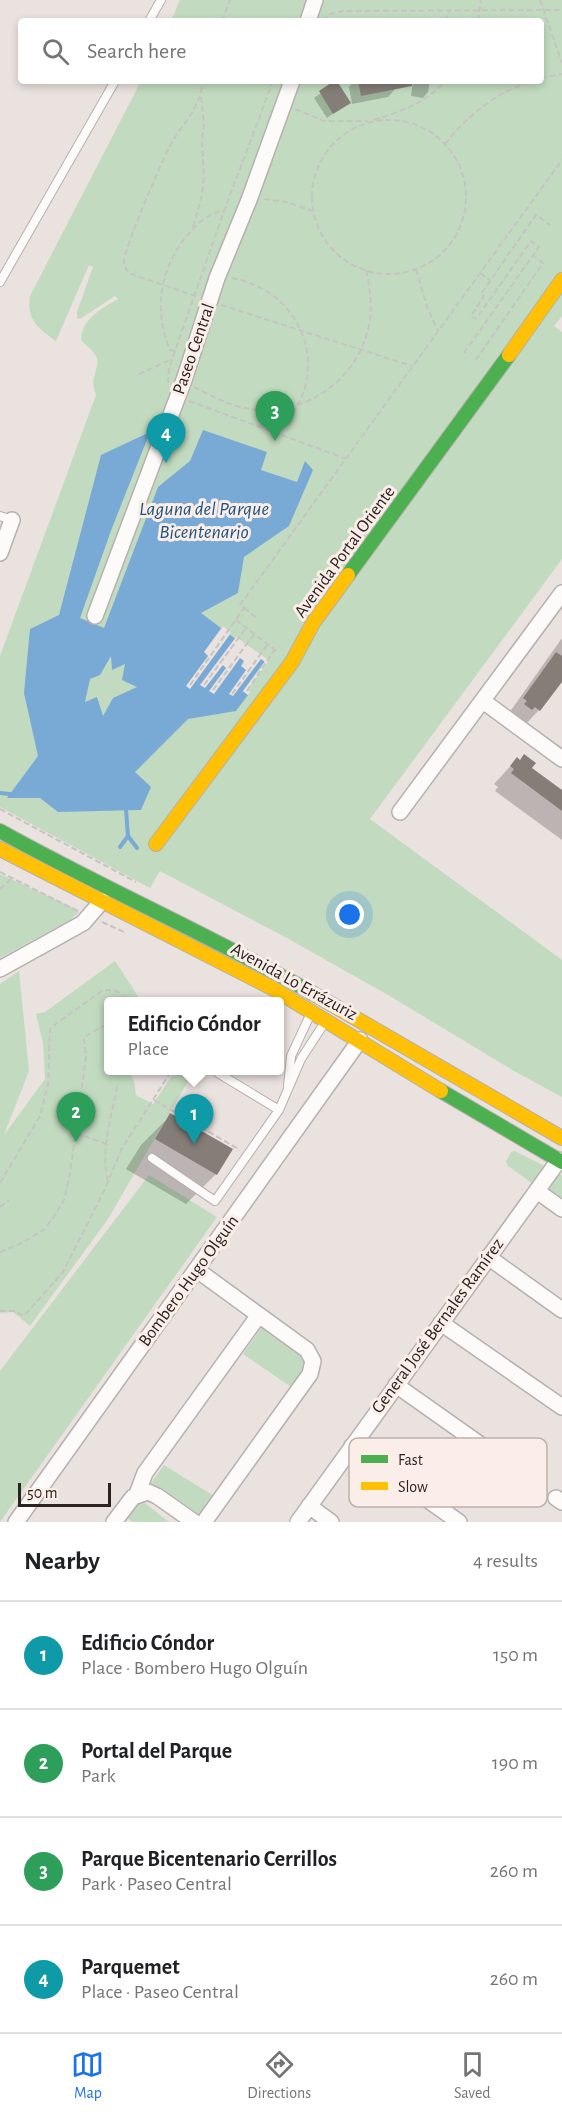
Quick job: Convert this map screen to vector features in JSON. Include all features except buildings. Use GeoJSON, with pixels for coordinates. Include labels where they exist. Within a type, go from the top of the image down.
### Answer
{"type":"FeatureCollection","features":[{"type":"Feature","properties":{"kind":"main road","name":"Avenida Portal Oriente"},"geometry":{"type":"LineString","coordinates":[[156,844],[292,662],[313,623],[562,280]]}},
{"type":"Feature","properties":{"kind":"main road","name":"Avenida Lo Errázuriz"},"geometry":{"type":"LineString","coordinates":[[0,831],[277,973],[562,1138]]}},
{"type":"Feature","properties":{"kind":"main road","name":"Avenida Lo Errázuriz"},"geometry":{"type":"LineString","coordinates":[[0,849],[312,1011],[560,1161]]}},
{"type":"Feature","properties":{"kind":"street"},"geometry":{"type":"LineString","coordinates":[[309,18],[315,0]]}},
{"type":"Feature","properties":{"kind":"street","name":"Paseo Central"},"geometry":{"type":"LineString","coordinates":[[95,616],[184,380],[217,278],[249,200],[291,84]]}},
{"type":"Feature","properties":{"kind":"street"},"geometry":{"type":"LineString","coordinates":[[0,553],[6,518]]}},
{"type":"Feature","properties":{"kind":"street"},"geometry":{"type":"LineString","coordinates":[[400,812],[562,593]]}},
{"type":"Feature","properties":{"kind":"street"},"geometry":{"type":"LineString","coordinates":[[483,701],[562,759]]}},
{"type":"Feature","properties":{"kind":"street"},"geometry":{"type":"LineString","coordinates":[[0,969],[74,929],[87,920],[102,902]]}},
{"type":"Feature","properties":{"kind":"street","name":"Bombero Hugo Olguín"},"geometry":{"type":"LineString","coordinates":[[16,1522],[360,1040]]}},
{"type":"Feature","properties":{"kind":"street","name":"General José Bernales Ramírez"},"geometry":{"type":"LineString","coordinates":[[358,1438],[560,1161]]}},
{"type":"Feature","properties":{"kind":"street"},"geometry":{"type":"LineString","coordinates":[[537,1191],[562,1209]]}},
{"type":"Feature","properties":{"kind":"street"},"geometry":{"type":"LineString","coordinates":[[488,1257],[562,1310]]}},
{"type":"Feature","properties":{"kind":"street"},"geometry":{"type":"LineString","coordinates":[[197,1270],[307,1350],[313,1361],[310,1374],[204,1522]]}},
{"type":"Feature","properties":{"kind":"street"},"geometry":{"type":"LineString","coordinates":[[114,1522],[137,1494],[146,1473],[259,1315]]}},
{"type":"Feature","properties":{"kind":"street"},"geometry":{"type":"LineString","coordinates":[[441,1323],[562,1407]]}},
{"type":"Feature","properties":{"kind":"street"},"geometry":{"type":"LineString","coordinates":[[396,1385],[471,1438]]}},
{"type":"Feature","properties":{"kind":"street","name":"General José Bernales Ramírez"},"geometry":{"type":"LineString","coordinates":[[298,1522],[349,1450]]}},
{"type":"Feature","properties":{"kind":"street"},"geometry":{"type":"LineString","coordinates":[[137,1494],[153,1494],[194,1522]]}},
{"type":"Feature","properties":{"kind":"street"},"geometry":{"type":"LineString","coordinates":[[309,1506],[331,1522]]}},
{"type":"Feature","properties":{"kind":"street"},"geometry":{"type":"LineString","coordinates":[[438,1507],[459,1522]]}},
{"type":"Feature","properties":{"kind":"lane"},"geometry":{"type":"LineString","coordinates":[[151,18],[161,0]]}},
{"type":"Feature","properties":{"kind":"lane"},"geometry":{"type":"LineString","coordinates":[[0,282],[113,84]]}},
{"type":"Feature","properties":{"kind":"lane"},"geometry":{"type":"LineString","coordinates":[[288,1090],[291,1056],[312,1011]]}},
{"type":"Feature","properties":{"kind":"lane"},"geometry":{"type":"LineString","coordinates":[[152,1158],[215,1200],[279,1110],[301,1059],[327,1020]]}},
{"type":"Feature","properties":{"kind":"lane"},"geometry":{"type":"LineString","coordinates":[[221,1075],[279,1110]]}},
{"type":"Feature","properties":{"kind":"path"},"geometry":{"type":"LineString","coordinates":[[223,18],[230,0]]}},
{"type":"Feature","properties":{"kind":"path"},"geometry":{"type":"LineString","coordinates":[[479,18],[481,0]]}},
{"type":"Feature","properties":{"kind":"path"},"geometry":{"type":"LineString","coordinates":[[540,0],[562,63]]}},
{"type":"Feature","properties":{"kind":"path"},"geometry":{"type":"LineString","coordinates":[[326,18],[330,14],[343,11],[562,10]]}},
{"type":"Feature","properties":{"kind":"path"},"geometry":{"type":"LineString","coordinates":[[447,18],[449,11]]}},
{"type":"Feature","properties":{"kind":"path"},"geometry":{"type":"LineString","coordinates":[[544,77],[562,74]]}},
{"type":"Feature","properties":{"kind":"path"},"geometry":{"type":"LineString","coordinates":[[176,351],[170,350],[162,327],[160,303],[162,286],[172,258],[192,230],[197,218],[204,177],[203,84]]}},
{"type":"Feature","properties":{"kind":"path"},"geometry":{"type":"LineString","coordinates":[[272,84],[172,359],[168,379],[170,389],[177,396],[347,459]]}},
{"type":"Feature","properties":{"kind":"path"},"geometry":{"type":"LineString","coordinates":[[284,103],[324,121],[370,121],[394,120],[416,125],[432,132],[455,158],[463,178],[466,195],[464,217],[458,233],[448,247],[431,262],[416,269],[391,274],[366,270],[345,260],[332,248],[321,234],[313,211],[314,181],[326,153],[343,135],[370,121],[412,107],[430,96],[443,84]]}},
{"type":"Feature","properties":{"kind":"path"},"geometry":{"type":"LineString","coordinates":[[445,144],[464,122],[486,104],[524,84]]}},
{"type":"Feature","properties":{"kind":"path"},"geometry":{"type":"LineString","coordinates":[[201,96],[188,122],[168,150],[125,257],[124,262],[128,272],[162,286],[412,366]]}},
{"type":"Feature","properties":{"kind":"path"},"geometry":{"type":"LineString","coordinates":[[257,618],[240,605],[562,160]]}},
{"type":"Feature","properties":{"kind":"path"},"geometry":{"type":"LineString","coordinates":[[249,200],[286,202],[313,211]]}},
{"type":"Feature","properties":{"kind":"path"},"geometry":{"type":"LineString","coordinates":[[192,230],[213,213],[224,211]]}},
{"type":"Feature","properties":{"kind":"path"},"geometry":{"type":"LineString","coordinates":[[464,353],[539,247],[531,241],[476,319],[471,316],[484,297],[480,294],[536,215],[550,225]]}},
{"type":"Feature","properties":{"kind":"path"},"geometry":{"type":"LineString","coordinates":[[476,360],[543,263],[533,256]]}},
{"type":"Feature","properties":{"kind":"path"},"geometry":{"type":"LineString","coordinates":[[416,269],[428,310],[438,331]]}},
{"type":"Feature","properties":{"kind":"path"},"geometry":{"type":"LineString","coordinates":[[184,380],[220,400],[242,408],[272,410],[298,405],[318,396],[333,386],[351,366],[367,332],[371,313],[366,270]]}},
{"type":"Feature","properties":{"kind":"path"},"geometry":{"type":"LineString","coordinates":[[480,273],[490,280]]}},
{"type":"Feature","properties":{"kind":"path"},"geometry":{"type":"LineString","coordinates":[[217,278],[245,281],[271,293],[286,307],[301,331],[307,352],[308,368],[304,390],[287,422],[276,432]]}},
{"type":"Feature","properties":{"kind":"path"},"geometry":{"type":"LineString","coordinates":[[139,374],[172,359]]}},
{"type":"Feature","properties":{"kind":"path"},"geometry":{"type":"LineString","coordinates":[[190,685],[244,608]]}},
{"type":"Feature","properties":{"kind":"path"},"geometry":{"type":"LineString","coordinates":[[236,620],[292,662]]}},
{"type":"Feature","properties":{"kind":"path"},"geometry":{"type":"LineString","coordinates":[[204,685],[246,628]]}},
{"type":"Feature","properties":{"kind":"path"},"geometry":{"type":"LineString","coordinates":[[213,690],[254,634]]}},
{"type":"Feature","properties":{"kind":"path"},"geometry":{"type":"LineString","coordinates":[[232,694],[268,644]]}},
{"type":"Feature","properties":{"kind":"path"},"geometry":{"type":"LineString","coordinates":[[247,692],[275,649]]}},
{"type":"Feature","properties":{"kind":"path"},"geometry":{"type":"LineString","coordinates":[[0,889],[11,878]]}},
{"type":"Feature","properties":{"kind":"path"},"geometry":{"type":"LineString","coordinates":[[0,1183],[40,1116],[49,1081],[50,1028],[102,991],[111,989],[122,997]]}},
{"type":"Feature","properties":{"kind":"path"},"geometry":{"type":"LineString","coordinates":[[0,1252],[33,1237],[57,1212],[66,1191],[76,1133],[86,1057],[84,1037],[104,1025]]}},
{"type":"Feature","properties":{"kind":"path"},"geometry":{"type":"LineString","coordinates":[[0,1311],[14,1311],[24,1316],[63,1272],[122,1148],[170,1075]]}},
{"type":"Feature","properties":{"kind":"path"},"geometry":{"type":"LineString","coordinates":[[108,1181],[106,1144],[118,1083]]}},
{"type":"Feature","properties":{"kind":"path"},"geometry":{"type":"LineString","coordinates":[[154,1100],[247,1154]]}},
{"type":"Feature","properties":{"kind":"path"},"geometry":{"type":"LineString","coordinates":[[180,1114],[182,1110]]}},
{"type":"Feature","properties":{"kind":"path"},"geometry":{"type":"LineString","coordinates":[[76,1133],[106,1144]]}},
{"type":"Feature","properties":{"kind":"path"},"geometry":{"type":"LineString","coordinates":[[0,1207],[9,1200]]}},
{"type":"Feature","properties":{"kind":"green space"},"geometry":{"type":"Polygon","coordinates":[[[180,0],[562,0],[562,316],[554,326],[562,332],[562,559],[370,819],[562,960],[562,1097],[285,937],[160,871],[150,888],[0,807],[0,656],[96,395],[93,381],[97,360],[81,339],[82,332],[94,315],[118,299],[115,296],[80,319],[77,318],[93,267],[89,265],[56,341],[35,323],[30,311],[30,296],[139,84],[544,84],[544,18],[172,18],[180,0]]]}},
{"type":"Feature","properties":{"kind":"green space"},"geometry":{"type":"Polygon","coordinates":[[[0,874],[78,910],[78,913],[70,920],[0,958],[0,874]]]}},
{"type":"Feature","properties":{"kind":"green space"},"geometry":{"type":"Polygon","coordinates":[[[115,961],[138,997],[104,997],[104,1075],[130,1075],[134,1081],[136,1095],[153,1104],[172,1075],[192,1075],[108,1219],[30,1326],[13,1312],[0,1313],[0,984],[19,971],[29,1071],[4,1135],[45,1079],[43,1043],[36,1014],[45,1012],[115,961]]]}},
{"type":"Feature","properties":{"kind":"green space"},"geometry":{"type":"Polygon","coordinates":[[[515,1151],[562,1175],[562,1205],[508,1166],[506,1161],[511,1152],[515,1151]]]}},
{"type":"Feature","properties":{"kind":"green space"},"geometry":{"type":"Polygon","coordinates":[[[149,1175],[217,1217],[0,1522],[0,1371],[149,1175]]]}},
{"type":"Feature","properties":{"kind":"green space"},"geometry":{"type":"Polygon","coordinates":[[[262,1327],[306,1360],[307,1368],[291,1387],[243,1354],[262,1327]]]}},
{"type":"Feature","properties":{"kind":"green space"},"geometry":{"type":"Polygon","coordinates":[[[164,1465],[214,1496],[200,1516],[151,1483],[164,1465]]]}},
{"type":"Feature","properties":{"kind":"green space"},"geometry":{"type":"Polygon","coordinates":[[[141,1500],[169,1522],[133,1522],[127,1518],[141,1500]]]}},
{"type":"Feature","properties":{"kind":"water","name":"Laguna del Parque Bicentenario"},"geometry":{"type":"Polygon","coordinates":[[[203,430],[267,452],[261,470],[297,482],[305,461],[313,470],[289,526],[244,557],[238,593],[201,613],[265,661],[243,691],[248,695],[236,711],[188,719],[135,772],[151,787],[141,810],[58,812],[40,798],[7,798],[38,756],[24,693],[30,629],[59,615],[101,455],[150,432],[80,618],[104,628],[158,487],[190,461],[203,430]],[[111,656],[100,675],[90,679],[85,702],[97,697],[103,716],[113,698],[137,687],[122,680],[125,664],[112,670],[111,656]]]}},
{"type":"Feature","properties":{"kind":"pier"},"geometry":{"type":"Polygon","coordinates":[[[223,626],[231,633],[190,689],[186,686],[208,656],[204,652],[223,626]]]}},
{"type":"Feature","properties":{"kind":"pier"},"geometry":{"type":"Polygon","coordinates":[[[236,637],[268,662],[247,690],[250,692],[248,695],[243,691],[265,662],[261,659],[233,696],[229,694],[246,670],[241,666],[244,661],[240,658],[214,694],[209,691],[226,668],[223,665],[205,688],[200,685],[236,637]]]}},
{"type":"Feature","properties":{"kind":"waterway"},"geometry":{"type":"LineString","coordinates":[[0,793],[10,794]]}},
{"type":"Feature","properties":{"kind":"waterway"},"geometry":{"type":"LineString","coordinates":[[126,810],[128,836],[137,848]]}},
{"type":"Feature","properties":{"kind":"waterway"},"geometry":{"type":"LineString","coordinates":[[120,847],[128,836]]}},
{"type":"Feature","properties":{"kind":"traffic: fast"},"geometry":{"type":"LineString","coordinates":[[348,575],[509,355]]}},
{"type":"Feature","properties":{"kind":"traffic: fast"},"geometry":{"type":"LineString","coordinates":[[0,831],[312,993]]}},
{"type":"Feature","properties":{"kind":"traffic: fast"},"geometry":{"type":"LineString","coordinates":[[441,1091],[562,1162]]}},
{"type":"Feature","properties":{"kind":"traffic: slow"},"geometry":{"type":"LineString","coordinates":[[509,355],[562,280]]}},
{"type":"Feature","properties":{"kind":"traffic: slow"},"geometry":{"type":"LineString","coordinates":[[156,844],[292,662],[313,623],[348,575]]}},
{"type":"Feature","properties":{"kind":"traffic: slow"},"geometry":{"type":"LineString","coordinates":[[0,849],[272,988],[441,1091]]}},
{"type":"Feature","properties":{"kind":"traffic: slow"},"geometry":{"type":"LineString","coordinates":[[312,993],[562,1138]]}},
{"type":"Feature","properties":{"kind":"place","name":"Parque Bicentenario Cerrillos"},"geometry":{"type":"Point","coordinates":[275,441]}},
{"type":"Feature","properties":{"kind":"place","name":"Parquemet"},"geometry":{"type":"Point","coordinates":[166,463]}},
{"type":"Feature","properties":{"kind":"place","name":"Portal del Parque"},"geometry":{"type":"Point","coordinates":[76,1142]}},
{"type":"Feature","properties":{"kind":"place","name":"Edificio Cóndor"},"geometry":{"type":"Point","coordinates":[194,1144]}}]}
